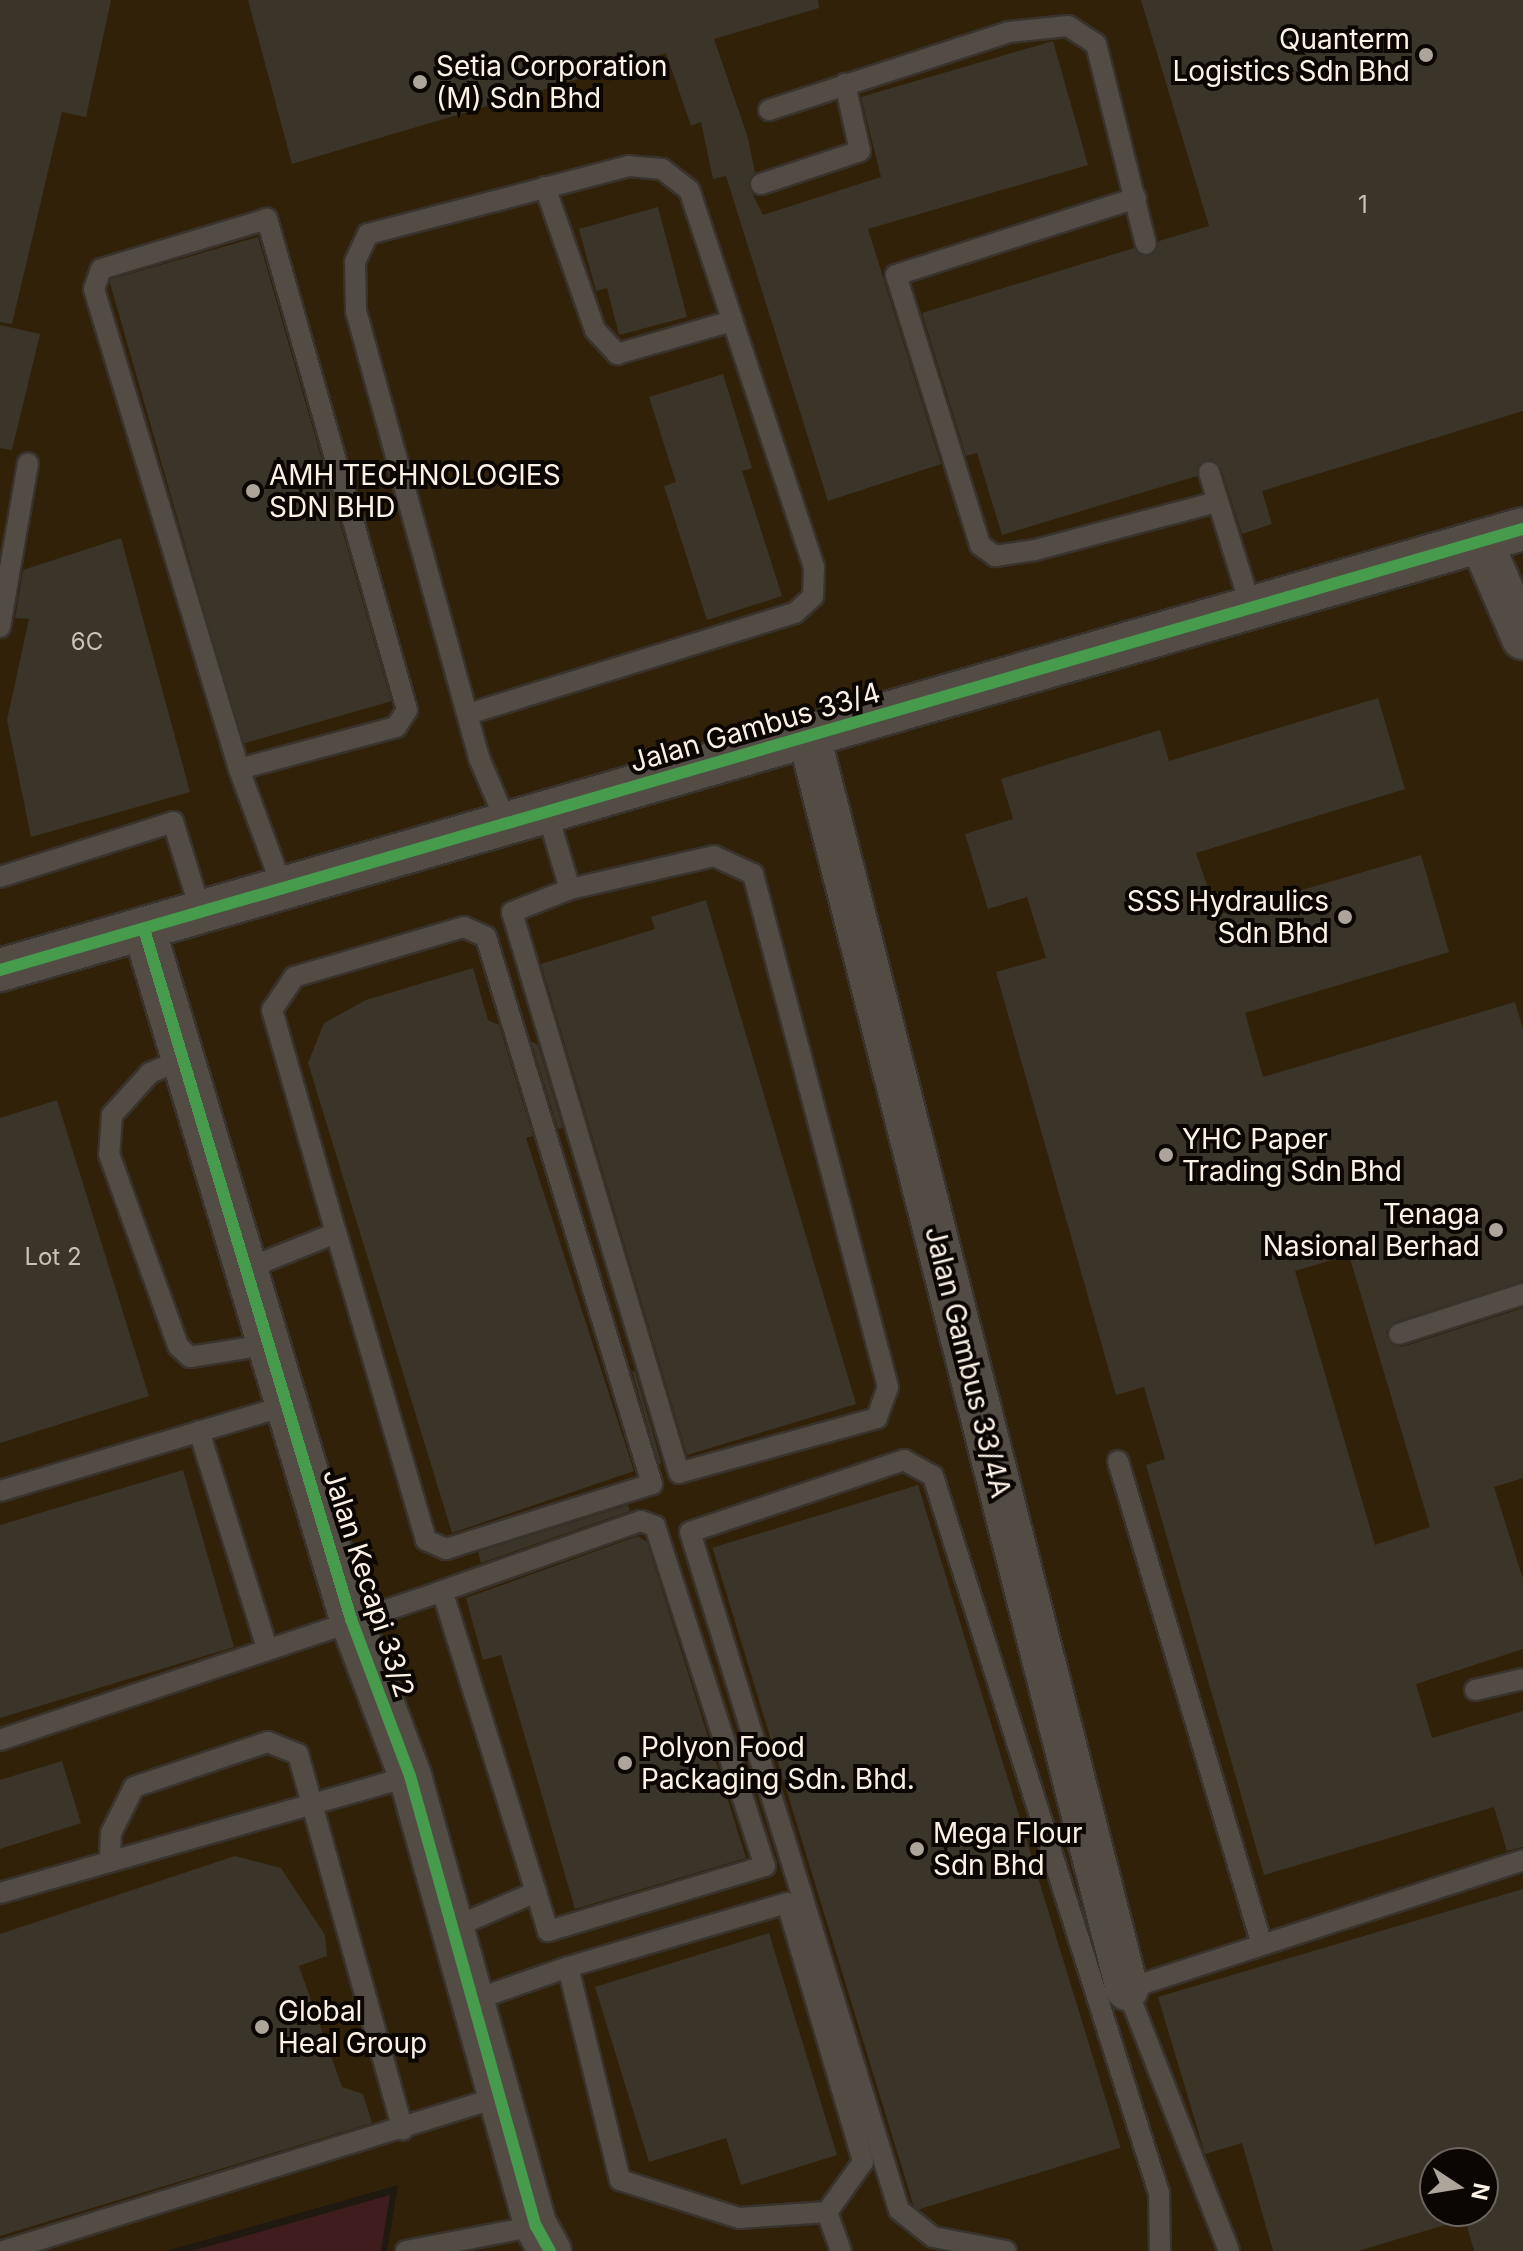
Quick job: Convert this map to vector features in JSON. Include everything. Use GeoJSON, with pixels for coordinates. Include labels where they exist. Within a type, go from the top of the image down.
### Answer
{"type":"FeatureCollection","features":[{"type":"Feature","properties":{"kind":"street","name":"Jalan Gambus 33/4"},"geometry":{"type":"LineString","coordinates":[[0,970],[1523,529]]}},
{"type":"Feature","properties":{"kind":"street"},"geometry":{"type":"LineString","coordinates":[[1481,541],[1523,638]]}},
{"type":"Feature","properties":{"kind":"street","name":"Jalan Gambus 33/4A"},"geometry":{"type":"LineString","coordinates":[[809,736],[1127,1989]]}},
{"type":"Feature","properties":{"kind":"street","name":"Jalan Kecapi 33/2"},"geometry":{"type":"LineString","coordinates":[[144,929],[266,1345],[351,1619],[410,1776],[450,1929],[543,2238]]}},
{"type":"Feature","properties":{"kind":"lane"},"geometry":{"type":"LineString","coordinates":[[769,110],[1009,32],[1068,26],[1096,44],[1146,244]]}},
{"type":"Feature","properties":{"kind":"lane"},"geometry":{"type":"LineString","coordinates":[[761,184],[860,151],[845,84]]}},
{"type":"Feature","properties":{"kind":"lane"},"geometry":{"type":"LineString","coordinates":[[468,714],[795,613],[813,596],[814,567],[689,190],[662,169],[629,166],[368,234],[355,262],[356,311],[468,714],[507,824]]}},
{"type":"Feature","properties":{"kind":"lane"},"geometry":{"type":"LineString","coordinates":[[545,187],[595,330],[617,354],[732,321]]}},
{"type":"Feature","properties":{"kind":"lane"},"geometry":{"type":"LineString","coordinates":[[1136,198],[896,275],[980,545],[995,556],[1217,502]]}},
{"type":"Feature","properties":{"kind":"lane"},"geometry":{"type":"LineString","coordinates":[[239,769],[396,727],[407,710],[267,219],[101,269],[94,289],[239,769],[283,889]]}},
{"type":"Feature","properties":{"kind":"lane"},"geometry":{"type":"LineString","coordinates":[[0,627],[28,463]]}},
{"type":"Feature","properties":{"kind":"lane"},"geometry":{"type":"LineString","coordinates":[[1209,472],[1251,608]]}},
{"type":"Feature","properties":{"kind":"lane"},"geometry":{"type":"LineString","coordinates":[[547,812],[570,889]]}},
{"type":"Feature","properties":{"kind":"lane"},"geometry":{"type":"LineString","coordinates":[[0,877],[173,822],[201,912]]}},
{"type":"Feature","properties":{"kind":"lane"},"geometry":{"type":"LineString","coordinates":[[714,856],[753,874],[888,1387],[877,1418],[679,1473],[512,912],[570,889],[714,856]]}},
{"type":"Feature","properties":{"kind":"lane"},"geometry":{"type":"LineString","coordinates":[[464,927],[486,937],[652,1484],[446,1549],[426,1540],[336,1233],[272,1010],[294,977],[464,927]]}},
{"type":"Feature","properties":{"kind":"lane"},"geometry":{"type":"LineString","coordinates":[[183,1059],[150,1073],[112,1115],[109,1154],[178,1346],[190,1357],[266,1345]]}},
{"type":"Feature","properties":{"kind":"lane"},"geometry":{"type":"LineString","coordinates":[[246,1269],[336,1233]]}},
{"type":"Feature","properties":{"kind":"lane"},"geometry":{"type":"LineString","coordinates":[[1399,1334],[1523,1294]]}},
{"type":"Feature","properties":{"kind":"lane"},"geometry":{"type":"LineString","coordinates":[[0,1491],[286,1406]]}},
{"type":"Feature","properties":{"kind":"lane"},"geometry":{"type":"LineString","coordinates":[[199,1431],[267,1648]]}},
{"type":"Feature","properties":{"kind":"lane"},"geometry":{"type":"LineString","coordinates":[[1006,2251],[933,2237],[899,2210],[690,1532],[904,1460],[933,1476],[1159,2193],[1160,2251]]}},
{"type":"Feature","properties":{"kind":"lane"},"geometry":{"type":"LineString","coordinates":[[1118,1461],[1262,1945]]}},
{"type":"Feature","properties":{"kind":"lane"},"geometry":{"type":"LineString","coordinates":[[0,1740],[641,1521],[655,1526],[765,1866],[548,1931],[442,1591]]}},
{"type":"Feature","properties":{"kind":"lane"},"geometry":{"type":"LineString","coordinates":[[1475,1690],[1523,1679]]}},
{"type":"Feature","properties":{"kind":"lane"},"geometry":{"type":"LineString","coordinates":[[110,1859],[111,1833],[134,1787],[268,1742],[298,1754],[403,2130]]}},
{"type":"Feature","properties":{"kind":"lane"},"geometry":{"type":"LineString","coordinates":[[0,1893],[110,1859],[410,1776]]}},
{"type":"Feature","properties":{"kind":"lane"},"geometry":{"type":"LineString","coordinates":[[1229,2251],[1127,1989],[1523,1860]]}},
{"type":"Feature","properties":{"kind":"lane"},"geometry":{"type":"LineString","coordinates":[[450,1929],[536,1892]]}},
{"type":"Feature","properties":{"kind":"lane"},"geometry":{"type":"LineString","coordinates":[[471,2001],[568,1967],[787,1903],[863,2162],[827,2212]]}},
{"type":"Feature","properties":{"kind":"lane"},"geometry":{"type":"LineString","coordinates":[[568,1967],[620,2180],[739,2218],[827,2212]]}},
{"type":"Feature","properties":{"kind":"lane"},"geometry":{"type":"LineString","coordinates":[[3,2251],[403,2130],[499,2097]]}},
{"type":"Feature","properties":{"kind":"lane"},"geometry":{"type":"LineString","coordinates":[[827,2212],[841,2251]]}},
{"type":"Feature","properties":{"kind":"lane"},"geometry":{"type":"LineString","coordinates":[[406,2251],[543,2238]]}},
{"type":"Feature","properties":{"kind":"shaded area"},"geometry":{"type":"Polygon","coordinates":[[[0,0],[1523,0],[1523,2251],[387,2251],[398,2185],[166,2251],[0,2251],[0,0]]]}},
{"type":"Feature","properties":{"kind":"shaded area"},"geometry":{"type":"Polygon","coordinates":[[[390,2195],[381,2251],[192,2251],[390,2195]]]}},
{"type":"Feature","properties":{"kind":"building"},"geometry":{"type":"Polygon","coordinates":[[[0,0],[111,0],[86,117],[62,112],[12,324],[0,322],[0,0]]]}},
{"type":"Feature","properties":{"kind":"building"},"geometry":{"type":"Polygon","coordinates":[[[248,0],[818,0],[819,8],[714,39],[748,138],[755,173],[749,187],[763,215],[881,177],[861,97],[1053,41],[1088,165],[868,229],[941,464],[828,501],[726,176],[713,179],[701,122],[691,126],[666,53],[292,164],[248,0]]]}},
{"type":"Feature","properties":{"kind":"building"},"geometry":{"type":"Polygon","coordinates":[[[1141,0],[1523,0],[1523,411],[1262,491],[1272,524],[1242,534],[1221,468],[1211,459],[1199,464],[1197,476],[1002,535],[977,453],[966,456],[922,313],[1134,248],[1150,256],[1159,241],[1209,226],[1141,0]]]}},
{"type":"Feature","properties":{"kind":"building"},"geometry":{"type":"Polygon","coordinates":[[[658,207],[687,317],[619,335],[607,288],[596,291],[579,229],[658,207]]]}},
{"type":"Feature","properties":{"kind":"building","name":"AMH TECHNOLOGIES SDN BHD"},"geometry":{"type":"Polygon","coordinates":[[[258,237],[391,701],[242,744],[109,280],[258,237]]]}},
{"type":"Feature","properties":{"kind":"building"},"geometry":{"type":"Polygon","coordinates":[[[0,325],[40,334],[12,450],[0,448],[0,325]]]}},
{"type":"Feature","properties":{"kind":"building"},"geometry":{"type":"Polygon","coordinates":[[[723,374],[752,468],[742,471],[782,596],[707,620],[664,486],[676,482],[649,397],[723,374]]]}},
{"type":"Feature","properties":{"kind":"building"},"geometry":{"type":"Polygon","coordinates":[[[121,538],[190,792],[31,837],[7,720],[29,619],[15,618],[23,570],[121,538]]]}},
{"type":"Feature","properties":{"kind":"building"},"geometry":{"type":"Polygon","coordinates":[[[1378,698],[1405,789],[1196,853],[1217,915],[1421,855],[1449,952],[1245,1013],[1263,1077],[1515,1002],[1523,1029],[1523,1281],[1395,1322],[1386,1332],[1391,1344],[1402,1347],[1523,1308],[1523,1478],[1494,1487],[1523,1579],[1523,1649],[1416,1684],[1432,1738],[1523,1711],[1523,1847],[1507,1851],[1494,1807],[1264,1875],[1146,1465],[1165,1459],[1144,1387],[1116,1395],[996,972],[1046,958],[1027,897],[988,909],[965,834],[1013,819],[1001,779],[1160,730],[1169,761],[1378,698]],[[1349,1255],[1295,1271],[1375,1545],[1430,1527],[1349,1255]]]}},
{"type":"Feature","properties":{"kind":"building"},"geometry":{"type":"Polygon","coordinates":[[[706,900],[856,1404],[687,1455],[541,964],[655,929],[651,917],[706,900]]]}},
{"type":"Feature","properties":{"kind":"building"},"geometry":{"type":"Polygon","coordinates":[[[473,968],[488,1020],[499,1025],[533,1136],[526,1138],[634,1471],[452,1533],[308,1063],[324,1023],[366,1000],[473,968]]]}},
{"type":"Feature","properties":{"kind":"building"},"geometry":{"type":"Polygon","coordinates":[[[531,1041],[538,1045],[563,1128],[558,1129],[531,1041]]]}},
{"type":"Feature","properties":{"kind":"building"},"geometry":{"type":"Polygon","coordinates":[[[57,1100],[149,1396],[0,1443],[0,1118],[57,1100]]]}},
{"type":"Feature","properties":{"kind":"building"},"geometry":{"type":"Polygon","coordinates":[[[635,1371],[661,1463],[659,1464],[632,1372],[635,1371]]]}},
{"type":"Feature","properties":{"kind":"building"},"geometry":{"type":"Polygon","coordinates":[[[183,1470],[234,1647],[0,1718],[0,1525],[183,1470]]]}},
{"type":"Feature","properties":{"kind":"building","name":"Mega Flour Sdn Bhd"},"geometry":{"type":"Polygon","coordinates":[[[918,1485],[1121,2148],[915,2211],[712,1548],[918,1485]]]}},
{"type":"Feature","properties":{"kind":"building"},"geometry":{"type":"Polygon","coordinates":[[[628,1505],[630,1511],[481,1563],[478,1552],[628,1505]]]}},
{"type":"Feature","properties":{"kind":"building","name":"Polyon Food Packaging Sdn. Bhd."},"geometry":{"type":"Polygon","coordinates":[[[638,1536],[647,1542],[746,1858],[575,1909],[501,1655],[483,1660],[466,1598],[638,1536]]]}},
{"type":"Feature","properties":{"kind":"building"},"geometry":{"type":"Polygon","coordinates":[[[62,1761],[81,1823],[0,1849],[0,1780],[62,1761]]]}},
{"type":"Feature","properties":{"kind":"building"},"geometry":{"type":"Polygon","coordinates":[[[235,1856],[281,1868],[325,1935],[327,1956],[299,1966],[342,2087],[363,2094],[372,2123],[0,2236],[0,1934],[235,1856]]]}},
{"type":"Feature","properties":{"kind":"building"},"geometry":{"type":"Polygon","coordinates":[[[1523,1889],[1523,2251],[1474,2251],[1467,2227],[1499,2227],[1499,2147],[1419,2147],[1419,2227],[1438,2227],[1358,2251],[1273,2251],[1242,2143],[1205,2154],[1158,1997],[1523,1889]]]}},
{"type":"Feature","properties":{"kind":"building"},"geometry":{"type":"Polygon","coordinates":[[[769,1933],[837,2155],[741,2185],[726,2138],[649,2162],[595,1987],[769,1933]]]}},
{"type":"Feature","properties":{"kind":"cycle path"},"geometry":{"type":"LineString","coordinates":[[0,970],[1523,529]]}},
{"type":"Feature","properties":{"kind":"cycle path"},"geometry":{"type":"LineString","coordinates":[[144,929],[351,1619],[410,1776],[536,2226],[550,2251]]}},
{"type":"Feature","properties":{"kind":"place","name":"Quanterm Logistics Sdn Bhd"},"geometry":{"type":"Point","coordinates":[1426,55]}},
{"type":"Feature","properties":{"kind":"place","name":"Setia Corporation (M) Sdn Bhd"},"geometry":{"type":"Point","coordinates":[420,82]}},
{"type":"Feature","properties":{"kind":"place","name":"AMH TECHNOLOGIES SDN BHD"},"geometry":{"type":"Point","coordinates":[253,491]}},
{"type":"Feature","properties":{"kind":"place","name":"SSS Hydraulics Sdn Bhd"},"geometry":{"type":"Point","coordinates":[1345,917]}},
{"type":"Feature","properties":{"kind":"place","name":"YHC Paper Trading Sdn Bhd"},"geometry":{"type":"Point","coordinates":[1166,1155]}},
{"type":"Feature","properties":{"kind":"place","name":"Tenaga Nasional Berhad"},"geometry":{"type":"Point","coordinates":[1496,1230]}},
{"type":"Feature","properties":{"kind":"place","name":"Polyon Food Packaging Sdn. Bhd."},"geometry":{"type":"Point","coordinates":[625,1763]}},
{"type":"Feature","properties":{"kind":"place","name":"Mega Flour Sdn Bhd"},"geometry":{"type":"Point","coordinates":[917,1849]}},
{"type":"Feature","properties":{"kind":"place","name":"Global Heal Group"},"geometry":{"type":"Point","coordinates":[262,2027]}}]}
